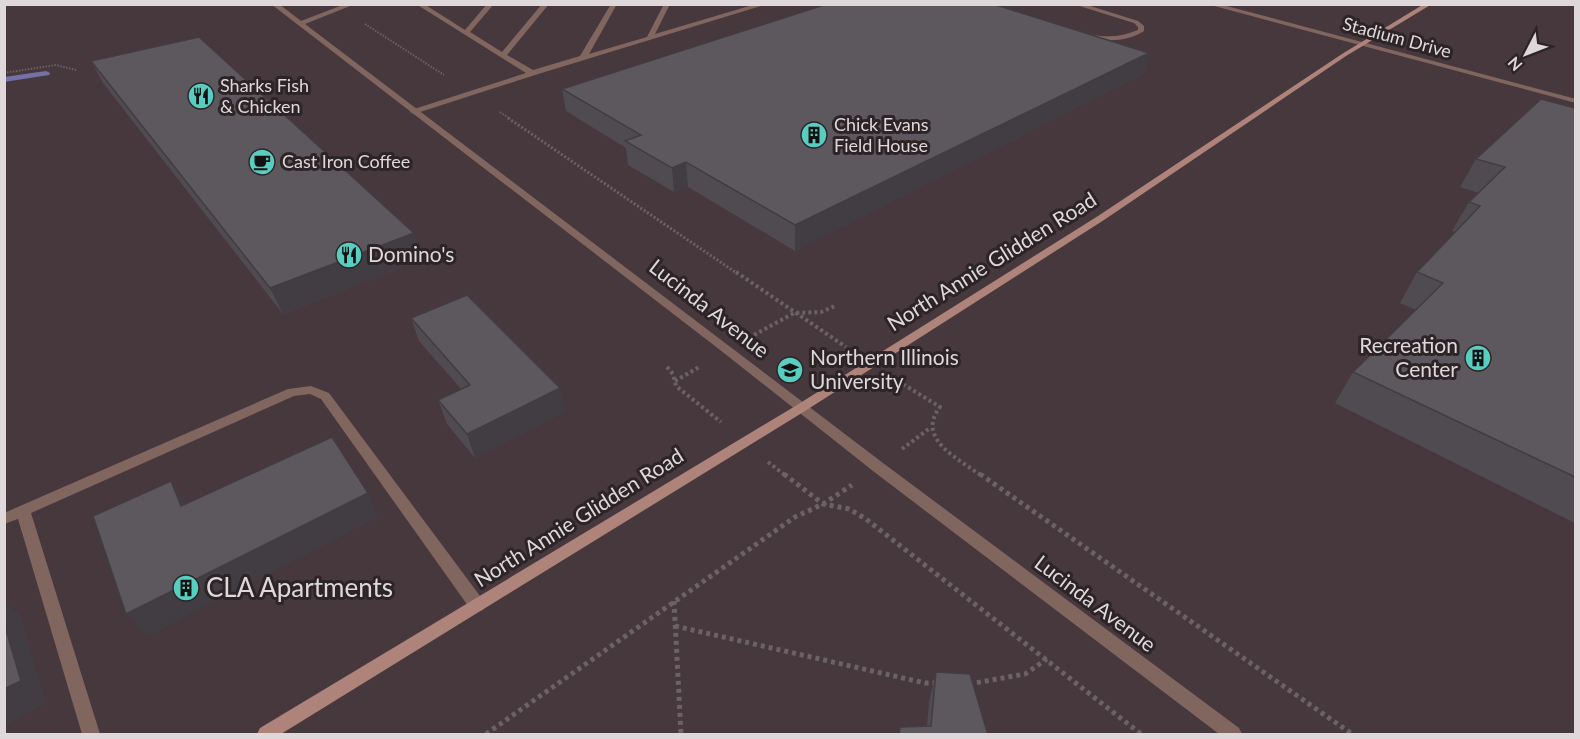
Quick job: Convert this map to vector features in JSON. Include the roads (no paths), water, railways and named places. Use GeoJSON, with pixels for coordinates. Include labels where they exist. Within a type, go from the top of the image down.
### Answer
{"type":"FeatureCollection","features":[{"type":"Feature","properties":{"kind":"main road","name":"North Annie Glidden Road"},"geometry":{"type":"LineString","coordinates":[[266,735],[801,408],[1101,218],[1361,44],[1429,4]]}},
{"type":"Feature","properties":{"kind":"street","name":"Lucinda Avenue"},"geometry":{"type":"LineString","coordinates":[[274,4],[801,408],[1233,735]]}},
{"type":"Feature","properties":{"kind":"street"},"geometry":{"type":"LineString","coordinates":[[300,24],[352,4]]}},
{"type":"Feature","properties":{"kind":"street"},"geometry":{"type":"LineString","coordinates":[[419,4],[532,73]]}},
{"type":"Feature","properties":{"kind":"street"},"geometry":{"type":"LineString","coordinates":[[466,33],[491,4]]}},
{"type":"Feature","properties":{"kind":"street"},"geometry":{"type":"LineString","coordinates":[[503,55],[546,4]]}},
{"type":"Feature","properties":{"kind":"street"},"geometry":{"type":"LineString","coordinates":[[583,58],[614,4]]}},
{"type":"Feature","properties":{"kind":"street"},"geometry":{"type":"LineString","coordinates":[[649,39],[667,4]]}},
{"type":"Feature","properties":{"kind":"street"},"geometry":{"type":"LineString","coordinates":[[724,17],[727,4]]}},
{"type":"Feature","properties":{"kind":"street"},"geometry":{"type":"LineString","coordinates":[[414,112],[532,73],[765,4]]}},
{"type":"Feature","properties":{"kind":"street"},"geometry":{"type":"LineString","coordinates":[[1076,4],[1136,22],[1141,26],[1142,31],[1124,38],[1110,40],[1083,34]]}},
{"type":"Feature","properties":{"kind":"street","name":"Stadium Drive"},"geometry":{"type":"LineString","coordinates":[[1210,4],[1575,101]]}},
{"type":"Feature","properties":{"kind":"street"},"geometry":{"type":"LineString","coordinates":[[4,519],[292,392],[311,390],[325,396],[477,605]]}},
{"type":"Feature","properties":{"kind":"street"},"geometry":{"type":"LineString","coordinates":[[23,511],[91,735]]}},
{"type":"Feature","properties":{"kind":"waterway"},"geometry":{"type":"LineString","coordinates":[[4,80],[46,73]]}},
{"type":"Feature","properties":{"kind":"place","name":"Sharks Fish & Chicken"},"geometry":{"type":"Point","coordinates":[201,96]}},
{"type":"Feature","properties":{"kind":"place","name":"Chick Evans Field House"},"geometry":{"type":"Point","coordinates":[814,135]}},
{"type":"Feature","properties":{"kind":"place","name":"Cast Iron Coffee"},"geometry":{"type":"Point","coordinates":[262,162]}},
{"type":"Feature","properties":{"kind":"place","name":"Domino's"},"geometry":{"type":"Point","coordinates":[349,255]}},
{"type":"Feature","properties":{"kind":"place","name":"Recreation Center"},"geometry":{"type":"Point","coordinates":[1478,358]}},
{"type":"Feature","properties":{"kind":"place","name":"Northern Illinois University"},"geometry":{"type":"Point","coordinates":[790,370]}},
{"type":"Feature","properties":{"kind":"place","name":"CLA Apartments"},"geometry":{"type":"Point","coordinates":[186,588]}}]}
